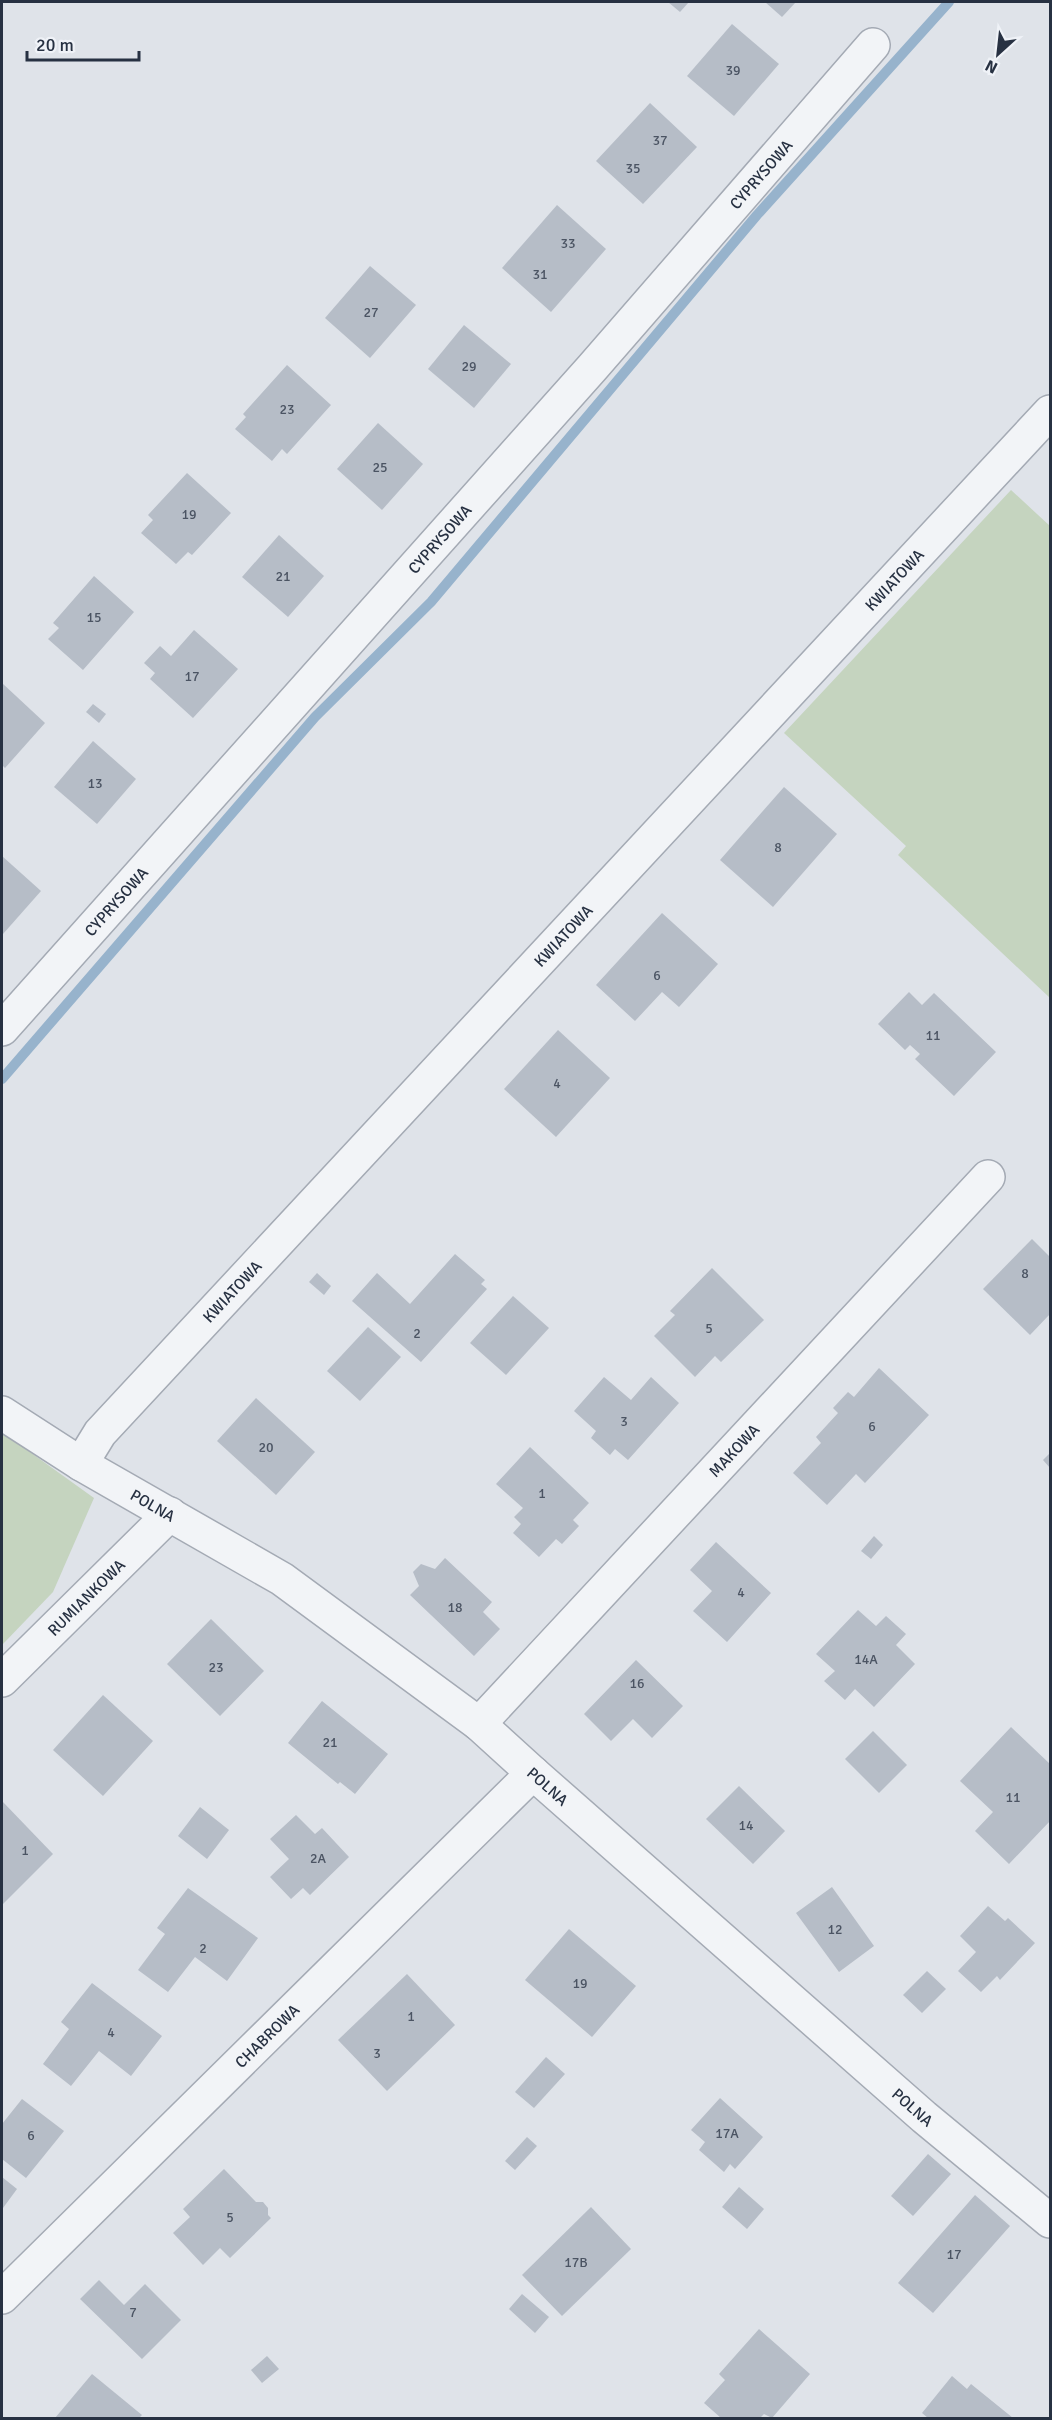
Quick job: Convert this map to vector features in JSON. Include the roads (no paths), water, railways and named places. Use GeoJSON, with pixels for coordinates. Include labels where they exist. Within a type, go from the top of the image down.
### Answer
{"type":"FeatureCollection","features":[{"type":"Feature","properties":{"kind":"street","name":"CYPRYSOWA"},"geometry":{"type":"LineString","coordinates":[[2,1029],[592,368],[873,45]]}},
{"type":"Feature","properties":{"kind":"street","name":"KWIATOWA"},"geometry":{"type":"LineString","coordinates":[[81,1464],[100,1433],[1050,412]]}},
{"type":"Feature","properties":{"kind":"street","name":"MAKOWA"},"geometry":{"type":"LineString","coordinates":[[479,1724],[988,1177]]}},
{"type":"Feature","properties":{"kind":"street","name":"POLNA"},"geometry":{"type":"LineString","coordinates":[[2,1413],[81,1464],[282,1579],[479,1724],[924,2117],[1050,2221]]}},
{"type":"Feature","properties":{"kind":"street","name":"RUMIANKOWA"},"geometry":{"type":"LineString","coordinates":[[2,1680],[170,1514]]}},
{"type":"Feature","properties":{"kind":"street","name":"CHABROWA"},"geometry":{"type":"LineString","coordinates":[[2,2296],[532,1773]]}},
{"type":"Feature","properties":{"kind":"waterway"},"geometry":{"type":"LineString","coordinates":[[2,1079],[315,717],[431,602],[757,215],[949,2]]}}]}
